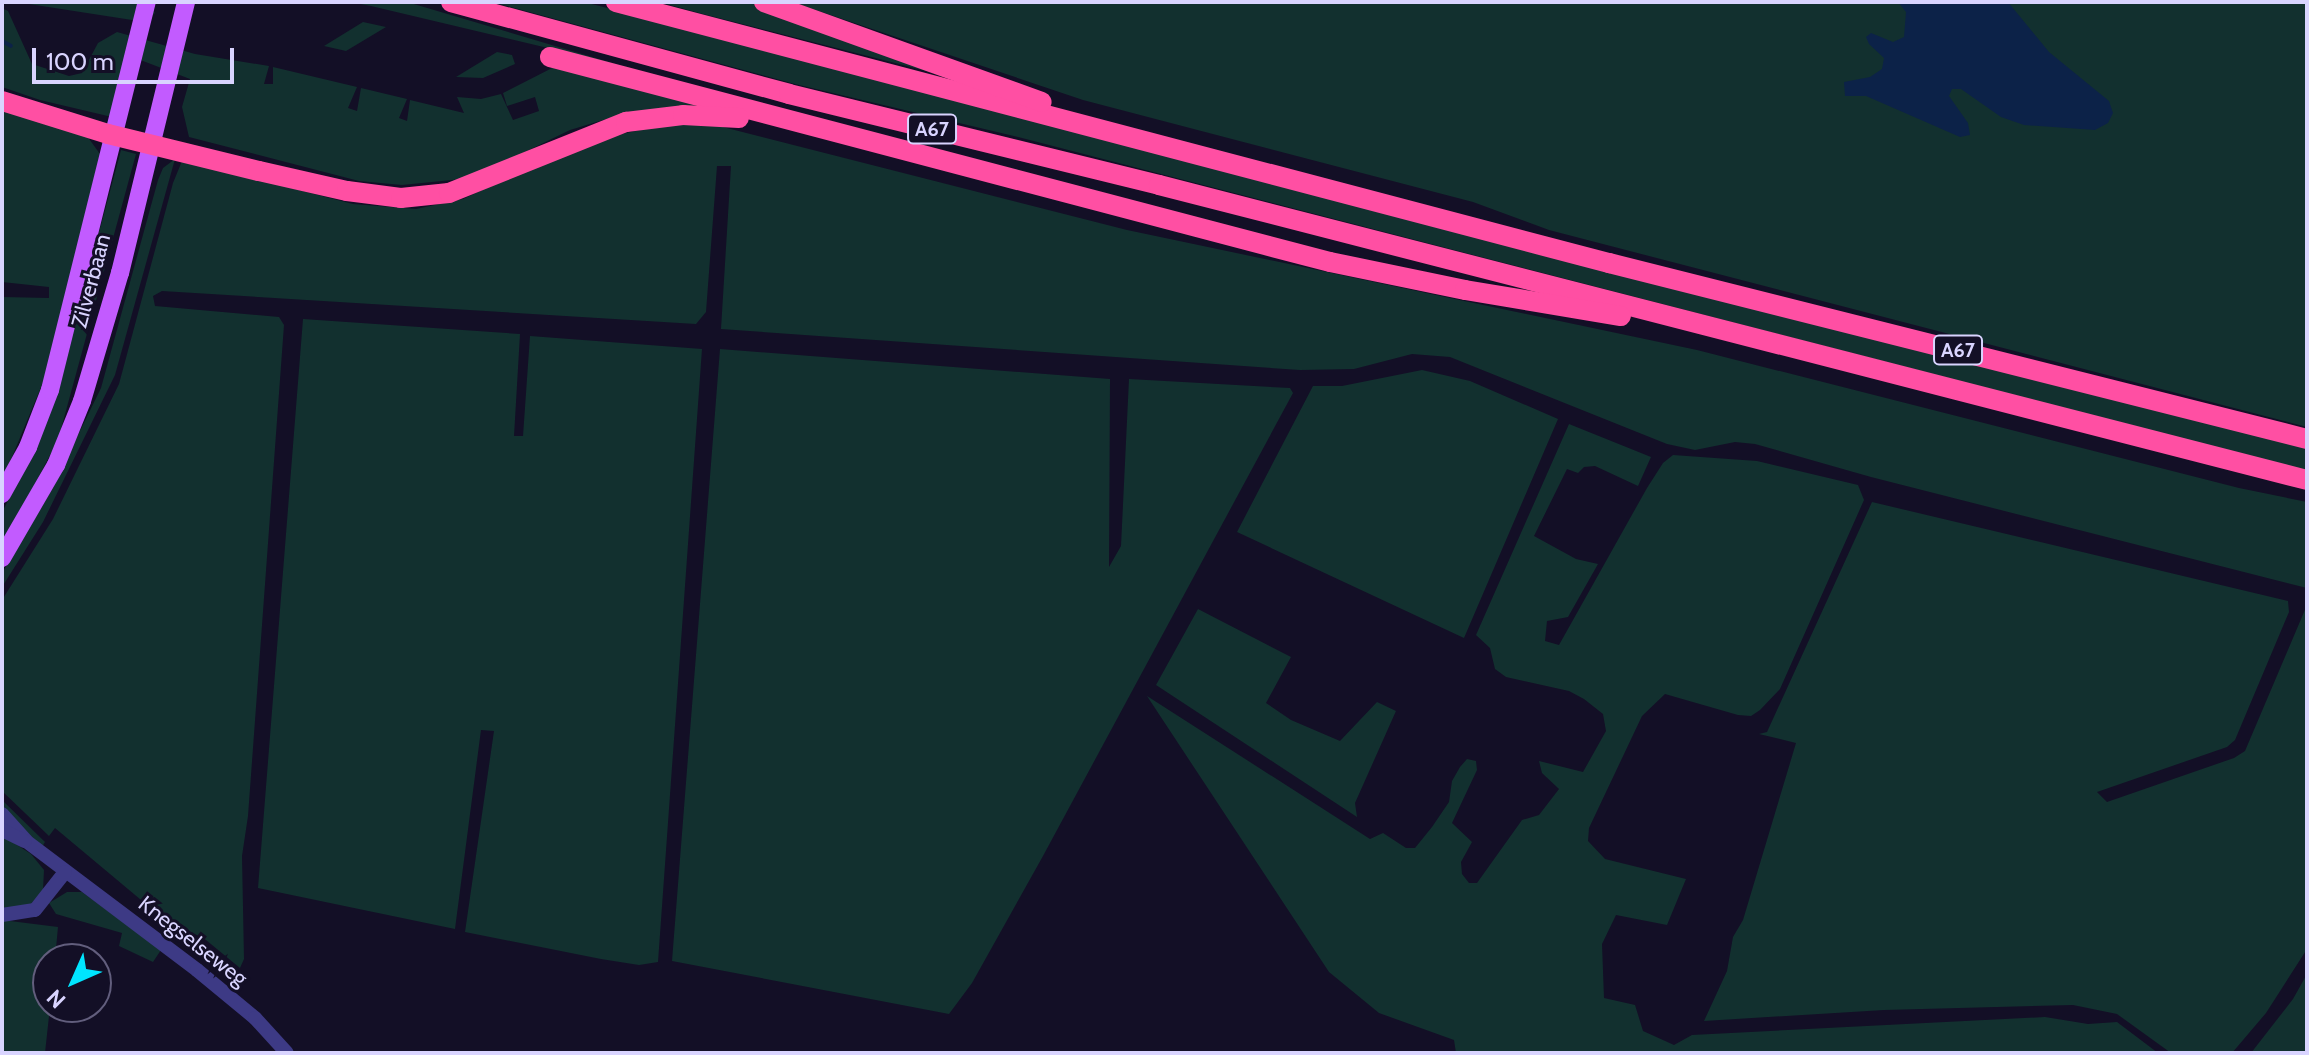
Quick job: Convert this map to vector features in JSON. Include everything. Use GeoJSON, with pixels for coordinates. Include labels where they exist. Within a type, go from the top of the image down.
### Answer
{"type":"FeatureCollection","features":[{"type":"Feature","properties":{"kind":"highway","name":"A67"},"geometry":{"type":"LineString","coordinates":[[451,2],[789,94],[1174,189],[2307,480]]}},
{"type":"Feature","properties":{"kind":"highway","name":"A67"},"geometry":{"type":"LineString","coordinates":[[616,2],[1609,263],[2307,439]]}},
{"type":"Feature","properties":{"kind":"highway","name":"A67"},"geometry":{"type":"LineString","coordinates":[[764,2],[1000,84],[1108,130]]}},
{"type":"Feature","properties":{"kind":"highway","name":"A67"},"geometry":{"type":"LineString","coordinates":[[550,57],[1330,262],[1592,313],[1689,323]]}},
{"type":"Feature","properties":{"kind":"highway","name":"A67"},"geometry":{"type":"LineString","coordinates":[[2,101],[115,135],[347,191],[401,198],[449,193],[585,136],[638,120],[683,115],[725,116],[830,131]]}},
{"type":"Feature","properties":{"kind":"main road","name":"Zilverbaan"},"geometry":{"type":"LineString","coordinates":[[2,494],[28,447],[50,390],[147,2]]}},
{"type":"Feature","properties":{"kind":"main road","name":"Zilverbaan"},"geometry":{"type":"LineString","coordinates":[[2,558],[56,465],[82,401],[120,273],[186,2]]}},
{"type":"Feature","properties":{"kind":"street","name":"Knegselseweg"},"geometry":{"type":"LineString","coordinates":[[2,814],[26,841],[197,970],[255,1018],[287,1053]]}},
{"type":"Feature","properties":{"kind":"street","name":"Knegselseweg"},"geometry":{"type":"LineString","coordinates":[[2,830],[26,841]]}},
{"type":"Feature","properties":{"kind":"street"},"geometry":{"type":"LineString","coordinates":[[2,915],[35,910],[65,872]]}},
{"type":"Feature","properties":{"kind":"green space"},"geometry":{"type":"Polygon","coordinates":[[[16,2],[146,2],[155,13],[145,22],[16,2]]]}},
{"type":"Feature","properties":{"kind":"green space"},"geometry":{"type":"Polygon","coordinates":[[[350,2],[407,2],[619,65],[371,6],[350,2]]]}},
{"type":"Feature","properties":{"kind":"green space"},"geometry":{"type":"Polygon","coordinates":[[[492,2],[584,2],[2307,447],[2307,471],[1022,138],[795,84],[492,2]]]}},
{"type":"Feature","properties":{"kind":"green space"},"geometry":{"type":"Polygon","coordinates":[[[659,2],[752,2],[942,75],[703,14],[659,2]]]}},
{"type":"Feature","properties":{"kind":"green space"},"geometry":{"type":"Polygon","coordinates":[[[792,2],[2307,2],[2307,427],[1549,230],[1473,202],[1083,100],[792,2]]]}},
{"type":"Feature","properties":{"kind":"green space"},"geometry":{"type":"Polygon","coordinates":[[[2,8],[8,11],[32,64],[69,76],[82,73],[98,43],[117,32],[195,54],[269,66],[264,84],[273,84],[273,67],[357,87],[348,108],[357,111],[361,88],[407,99],[399,118],[407,121],[410,100],[464,113],[457,97],[481,99],[501,94],[513,120],[539,111],[535,97],[507,106],[503,93],[556,66],[715,106],[603,120],[570,130],[472,178],[402,185],[359,181],[189,137],[182,107],[190,79],[130,56],[112,117],[40,100],[2,87],[2,8]]]}},
{"type":"Feature","properties":{"kind":"green space"},"geometry":{"type":"Polygon","coordinates":[[[363,22],[386,27],[346,51],[324,46],[363,22]]]}},
{"type":"Feature","properties":{"kind":"green space"},"geometry":{"type":"Polygon","coordinates":[[[497,52],[512,55],[515,64],[483,78],[456,77],[497,52]]]}},
{"type":"Feature","properties":{"kind":"green space"},"geometry":{"type":"Polygon","coordinates":[[[2,110],[87,136],[100,154],[44,380],[2,481],[2,297],[49,298],[49,287],[2,282],[2,110]]]}},
{"type":"Feature","properties":{"kind":"green space"},"geometry":{"type":"Polygon","coordinates":[[[675,123],[715,125],[1127,230],[1697,350],[2239,488],[2307,502],[2307,588],[1871,477],[1755,444],[1735,442],[1695,450],[1667,444],[1450,357],[1412,354],[1354,369],[1300,370],[721,329],[731,166],[717,166],[706,312],[696,324],[162,291],[153,296],[155,306],[279,317],[284,325],[248,816],[242,856],[244,959],[240,968],[206,940],[159,915],[55,828],[49,836],[2,791],[2,600],[53,519],[119,384],[173,183],[184,156],[217,169],[353,204],[416,209],[463,199],[587,141],[675,123]]]}},
{"type":"Feature","properties":{"kind":"green space"},"geometry":{"type":"Polygon","coordinates":[[[121,150],[136,154],[58,440],[2,546],[2,512],[26,467],[59,382],[121,150]]]}},
{"type":"Feature","properties":{"kind":"green space"},"geometry":{"type":"Polygon","coordinates":[[[175,159],[115,375],[43,522],[2,587],[2,573],[46,500],[101,388],[158,180],[163,168],[175,159]]]}},
{"type":"Feature","properties":{"kind":"green space"},"geometry":{"type":"Polygon","coordinates":[[[303,319],[520,334],[514,436],[523,436],[530,336],[702,349],[658,962],[639,965],[465,932],[494,731],[481,730],[455,929],[258,888],[303,319]]]}},
{"type":"Feature","properties":{"kind":"green space"},"geometry":{"type":"Polygon","coordinates":[[[720,349],[1110,379],[1109,567],[1121,546],[1129,379],[1290,388],[1293,393],[1043,856],[972,983],[949,1014],[672,961],[720,349]]]}},
{"type":"Feature","properties":{"kind":"green space"},"geometry":{"type":"Polygon","coordinates":[[[1422,370],[1470,381],[1558,419],[1464,638],[1237,532],[1313,386],[1342,386],[1422,370]]]}},
{"type":"Feature","properties":{"kind":"green space"},"geometry":{"type":"Polygon","coordinates":[[[1569,424],[1651,457],[1638,486],[1595,466],[1584,467],[1578,473],[1567,469],[1534,536],[1576,559],[1598,564],[1568,617],[1547,621],[1545,641],[1559,645],[1647,488],[1663,463],[1673,455],[1757,461],[1858,485],[1864,500],[1780,689],[1760,710],[1751,716],[1738,715],[1665,694],[1642,716],[1589,828],[1588,841],[1605,859],[1686,879],[1667,925],[1616,915],[1602,944],[1604,998],[1635,1005],[1643,1031],[1674,1045],[1692,1035],[2045,1017],[2088,1024],[2117,1022],[2158,1053],[1456,1053],[1454,1040],[1379,1013],[1329,972],[1147,696],[1370,839],[1383,833],[1406,848],[1415,848],[1449,802],[1452,781],[1460,767],[1467,759],[1476,761],[1477,770],[1452,823],[1472,842],[1461,862],[1462,874],[1469,883],[1477,883],[1522,820],[1539,815],[1559,789],[1542,773],[1539,761],[1583,772],[1606,731],[1603,714],[1584,699],[1569,691],[1506,677],[1495,669],[1490,648],[1476,635],[1569,424]]]}},
{"type":"Feature","properties":{"kind":"green space"},"geometry":{"type":"Polygon","coordinates":[[[1872,502],[2288,601],[2289,612],[2235,740],[2227,747],[2097,792],[2107,802],[2234,758],[2245,751],[2307,605],[2307,949],[2266,1013],[2232,1053],[2171,1053],[2117,1014],[2073,1005],[1884,1010],[1704,1021],[1727,971],[1733,937],[1743,920],[1796,743],[1759,734],[1767,732],[1872,502]]]}},
{"type":"Feature","properties":{"kind":"green space"},"geometry":{"type":"Polygon","coordinates":[[[1198,609],[1291,657],[1266,703],[1291,720],[1340,741],[1377,702],[1396,711],[1355,803],[1357,817],[1156,685],[1198,609]]]}},
{"type":"Feature","properties":{"kind":"green space"},"geometry":{"type":"Polygon","coordinates":[[[2,800],[45,842],[42,847],[2,807],[2,800]]]}},
{"type":"Feature","properties":{"kind":"green space"},"geometry":{"type":"Polygon","coordinates":[[[2,835],[31,854],[44,870],[43,890],[29,906],[2,910],[2,835]]]}},
{"type":"Feature","properties":{"kind":"green space"},"geometry":{"type":"Polygon","coordinates":[[[67,892],[82,892],[161,950],[153,962],[119,946],[122,933],[56,914],[49,903],[67,892]]]}},
{"type":"Feature","properties":{"kind":"green space"},"geometry":{"type":"Polygon","coordinates":[[[2,920],[58,927],[56,943],[32,943],[32,1023],[48,1023],[45,1053],[2,1053],[2,920]]]}},
{"type":"Feature","properties":{"kind":"green space"},"geometry":{"type":"Polygon","coordinates":[[[2307,974],[2307,1053],[2251,1053],[2293,999],[2307,974]]]}},
{"type":"Feature","properties":{"kind":"water"},"geometry":{"type":"Polygon","coordinates":[[[1898,2],[2008,2],[2049,52],[2109,101],[2113,113],[2108,123],[2095,130],[2024,125],[2001,117],[1961,89],[1952,89],[1949,96],[1968,123],[1970,135],[1960,137],[1866,96],[1845,96],[1844,82],[1870,77],[1882,69],[1884,58],[1866,37],[1871,33],[1893,42],[1904,37],[1906,12],[1898,2]]]}},
{"type":"Feature","properties":{"kind":"waterway"},"geometry":{"type":"LineString","coordinates":[[2,41],[11,46]]}}]}
